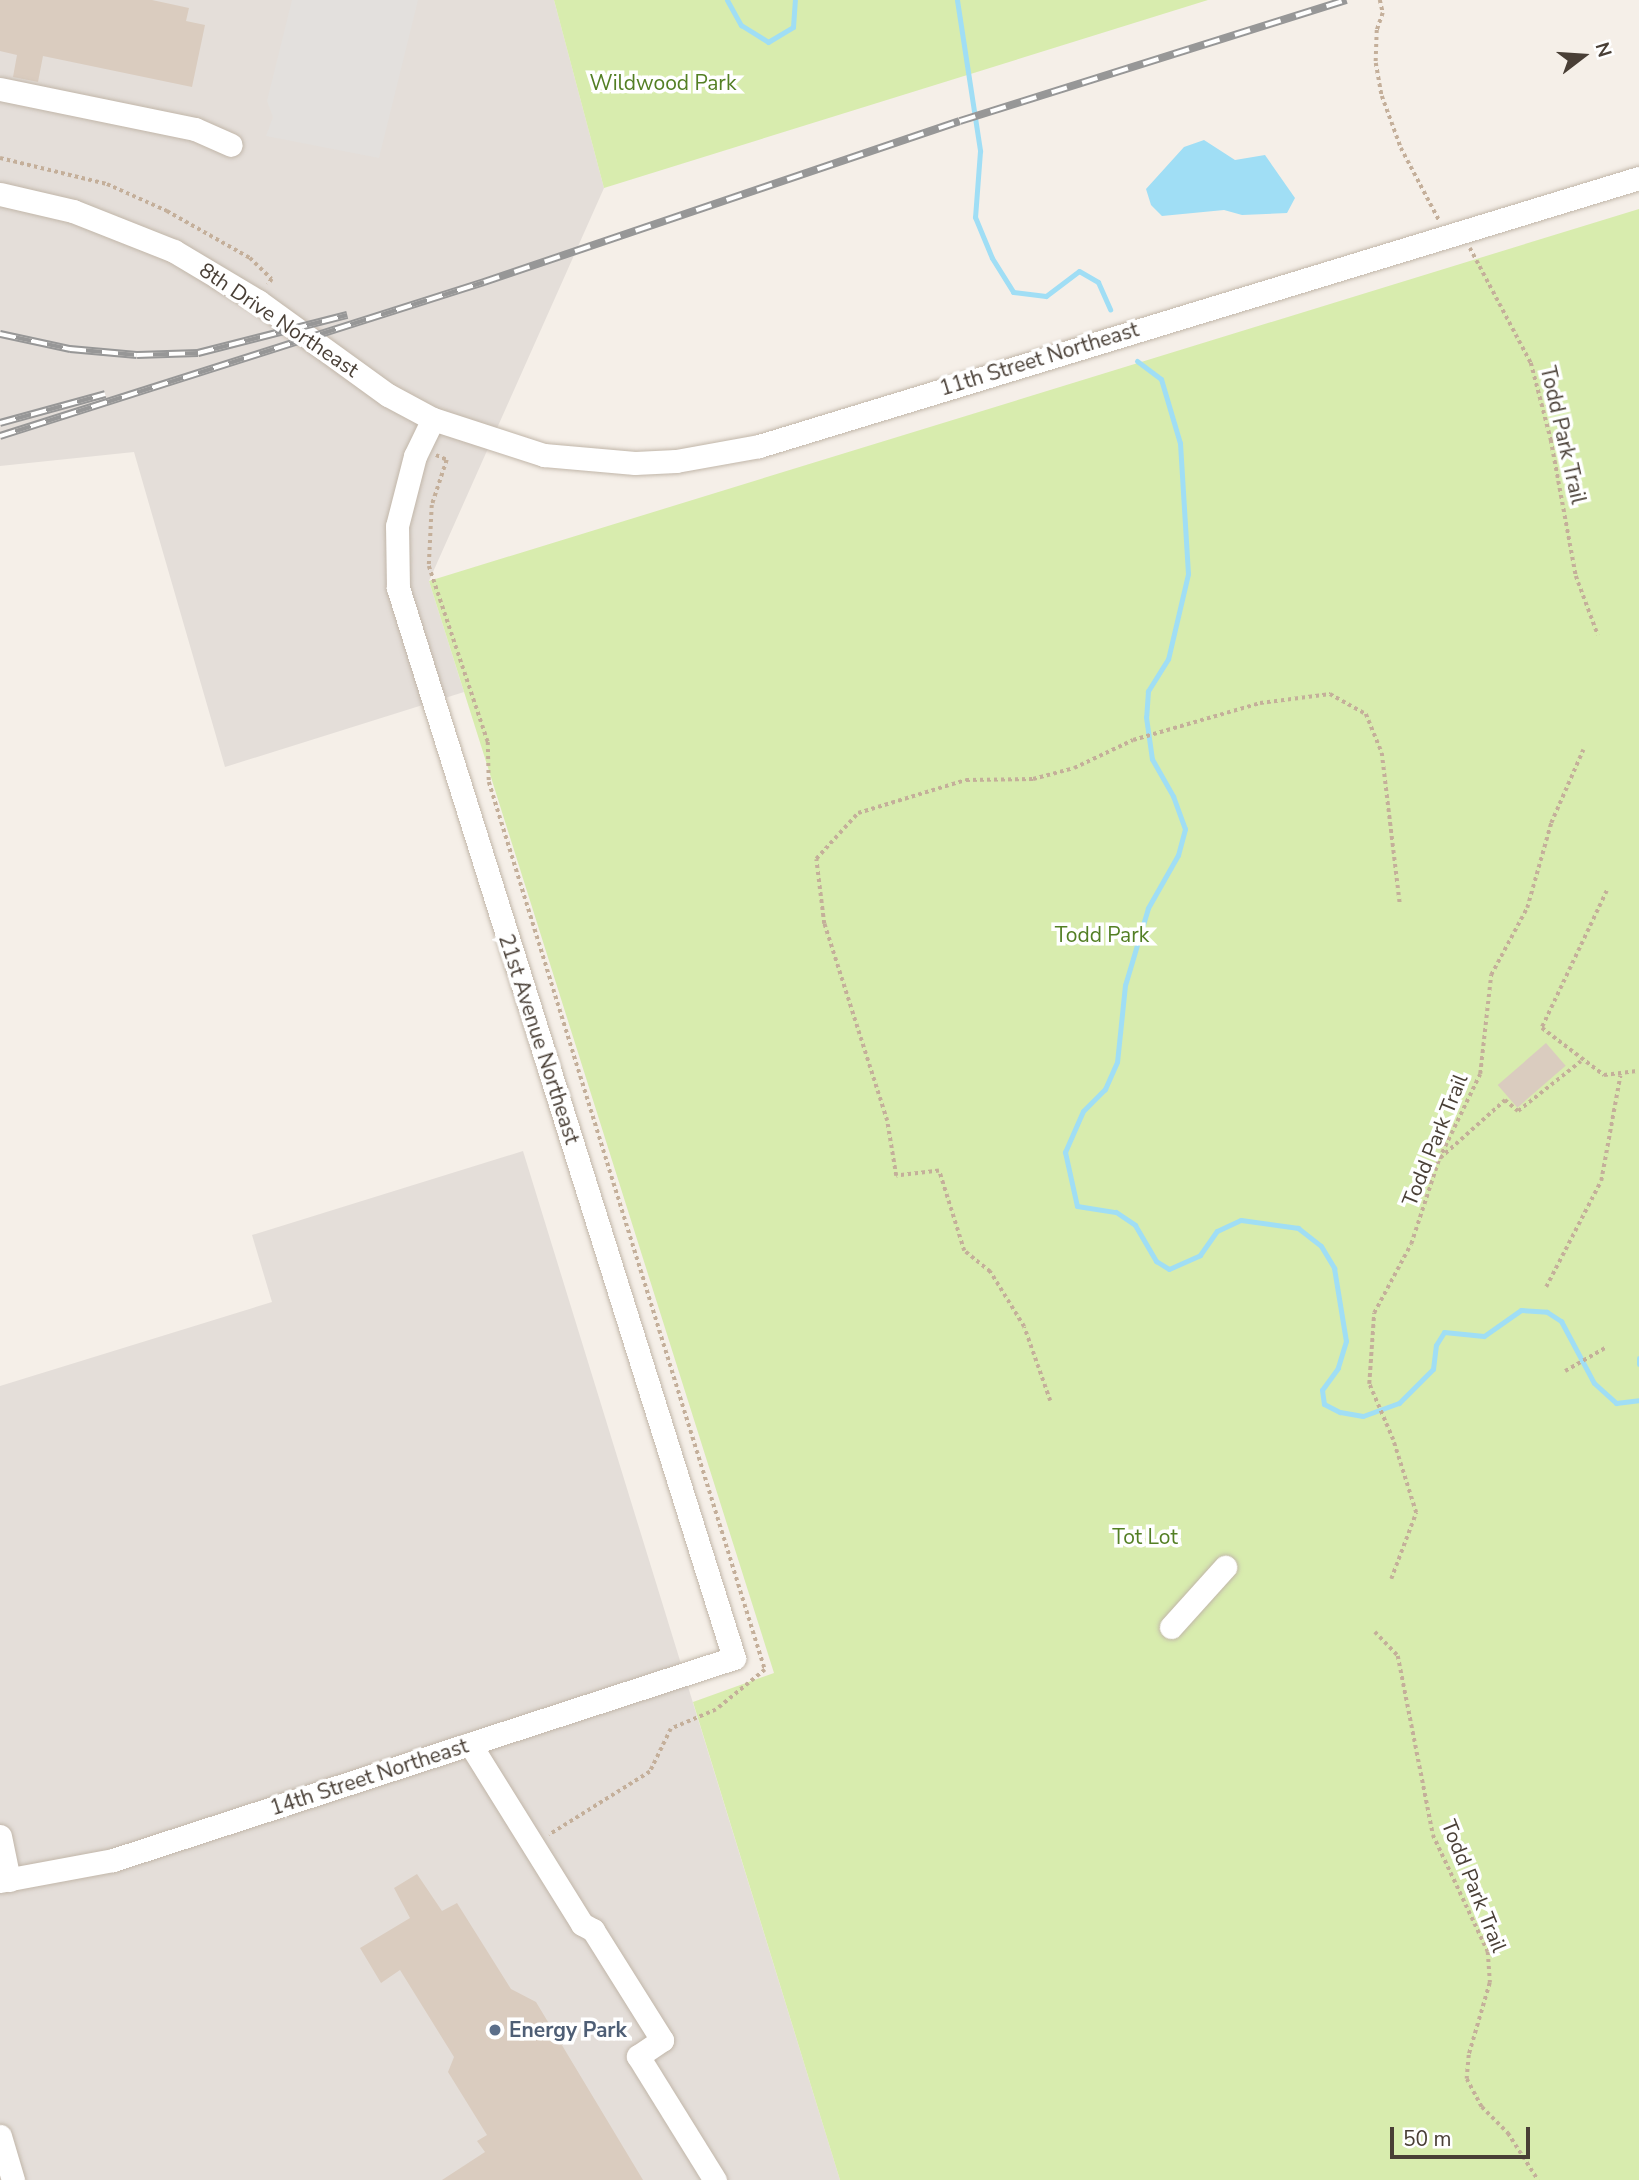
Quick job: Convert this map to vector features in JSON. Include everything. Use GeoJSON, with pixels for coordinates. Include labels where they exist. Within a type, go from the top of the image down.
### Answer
{"type":"FeatureCollection","features":[{"type":"Feature","properties":{"kind":"street"},"geometry":{"type":"LineString","coordinates":[[0,89],[195,130],[231,145]]}},
{"type":"Feature","properties":{"kind":"street","name":"11th Street Northeast"},"geometry":{"type":"LineString","coordinates":[[433,419],[544,455],[589,461],[676,461],[759,446],[1149,325],[1434,243],[1639,178]]}},
{"type":"Feature","properties":{"kind":"street","name":"8th Drive Northeast"},"geometry":{"type":"LineString","coordinates":[[0,194],[73,211],[174,251],[258,301],[387,395],[433,419]]}},
{"type":"Feature","properties":{"kind":"street","name":"21st Avenue Northeast"},"geometry":{"type":"LineString","coordinates":[[433,419],[420,447],[397,526],[398,588],[406,621],[734,1658]]}},
{"type":"Feature","properties":{"kind":"street"},"geometry":{"type":"LineString","coordinates":[[1171,1627],[1225,1567]]}},
{"type":"Feature","properties":{"kind":"street","name":"14th Street Northeast"},"geometry":{"type":"LineString","coordinates":[[4,1881],[113,1860],[734,1658]]}},
{"type":"Feature","properties":{"kind":"street"},"geometry":{"type":"LineString","coordinates":[[470,1744],[533,1846],[662,2039],[638,2056],[715,2180]]}},
{"type":"Feature","properties":{"kind":"street"},"geometry":{"type":"LineString","coordinates":[[0,1836],[4,1881]]}},
{"type":"Feature","properties":{"kind":"street"},"geometry":{"type":"LineString","coordinates":[[0,2136],[13,2180]]}},
{"type":"Feature","properties":{"kind":"path"},"geometry":{"type":"LineString","coordinates":[[1380,0],[1384,13],[1377,30],[1376,63],[1382,96],[1401,148],[1440,222]]}},
{"type":"Feature","properties":{"kind":"path"},"geometry":{"type":"LineString","coordinates":[[0,158],[107,184],[205,231],[250,258],[272,279],[258,301]]}},
{"type":"Feature","properties":{"kind":"path","name":"Todd Park Trail"},"geometry":{"type":"LineString","coordinates":[[1473,252],[1531,363],[1551,440],[1576,576],[1598,635]]}},
{"type":"Feature","properties":{"kind":"path"},"geometry":{"type":"LineString","coordinates":[[420,447],[447,460],[432,505],[429,566],[488,742],[489,782],[765,1670],[716,1710],[671,1729],[655,1768],[533,1846]]}},
{"type":"Feature","properties":{"kind":"path"},"geometry":{"type":"LineString","coordinates":[[1050,1401],[1024,1326],[990,1272],[964,1251],[939,1171],[896,1176],[887,1121],[824,924],[816,859],[858,813],[966,780],[1033,779],[1074,768],[1133,740],[1260,703],[1330,694],[1366,713],[1382,753],[1400,904]]}},
{"type":"Feature","properties":{"kind":"path","name":"Todd Park Trail"},"geometry":{"type":"LineString","coordinates":[[1391,1579],[1416,1513],[1393,1440],[1369,1384],[1374,1313],[1411,1244],[1438,1159],[1480,1073],[1491,975],[1527,908],[1550,823],[1583,750]]}},
{"type":"Feature","properties":{"kind":"path"},"geometry":{"type":"LineString","coordinates":[[1607,891],[1542,1028],[1582,1061],[1604,1075],[1620,1076],[1637,1070]]}},
{"type":"Feature","properties":{"kind":"path"},"geometry":{"type":"LineString","coordinates":[[1438,1159],[1504,1100],[1518,1111],[1582,1061]]}},
{"type":"Feature","properties":{"kind":"path"},"geometry":{"type":"LineString","coordinates":[[1546,1287],[1601,1181],[1620,1076]]}},
{"type":"Feature","properties":{"kind":"path"},"geometry":{"type":"LineString","coordinates":[[1565,1371],[1605,1348]]}},
{"type":"Feature","properties":{"kind":"path","name":"Todd Park Trail"},"geometry":{"type":"LineString","coordinates":[[1375,1632],[1398,1656],[1433,1835],[1488,1952],[1490,1983],[1469,2055],[1467,2079],[1482,2107],[1508,2133],[1538,2180]]}},
{"type":"Feature","properties":{"kind":"shaded area"},"geometry":{"type":"Polygon","coordinates":[[[0,0],[554,0],[604,188],[429,581],[464,692],[225,767],[134,452],[0,466],[0,0]]]}},
{"type":"Feature","properties":{"kind":"shaded area"},"geometry":{"type":"Polygon","coordinates":[[[292,0],[418,0],[379,158],[266,136],[273,117],[267,101],[292,0]]]}},
{"type":"Feature","properties":{"kind":"shaded area"},"geometry":{"type":"Polygon","coordinates":[[[523,1151],[840,2180],[0,2180],[0,1386],[272,1302],[252,1235],[523,1151]]]}},
{"type":"Feature","properties":{"kind":"green space","name":"Wildwood Park"},"geometry":{"type":"Polygon","coordinates":[[[554,0],[1208,0],[604,188],[554,0]]]}},
{"type":"Feature","properties":{"kind":"green space","name":"Todd Park"},"geometry":{"type":"Polygon","coordinates":[[[1639,209],[1639,2180],[840,2180],[693,1702],[774,1673],[429,581],[1639,209]]]}},
{"type":"Feature","properties":{"kind":"water"},"geometry":{"type":"Polygon","coordinates":[[[1204,140],[1235,160],[1265,155],[1295,198],[1287,213],[1242,215],[1224,210],[1162,216],[1151,205],[1146,189],[1184,147],[1204,140]]]}},
{"type":"Feature","properties":{"kind":"building"},"geometry":{"type":"Polygon","coordinates":[[[0,0],[152,0],[189,8],[186,21],[205,25],[192,87],[43,56],[38,82],[13,77],[17,55],[0,51],[0,0]]]}},
{"type":"Feature","properties":{"kind":"building"},"geometry":{"type":"Polygon","coordinates":[[[1546,1043],[1566,1066],[1517,1108],[1498,1085],[1546,1043]]]}},
{"type":"Feature","properties":{"kind":"building","name":"Energy Park"},"geometry":{"type":"Polygon","coordinates":[[[417,1874],[442,1911],[457,1903],[511,1989],[536,2002],[643,2180],[442,2180],[485,2152],[477,2141],[487,2135],[448,2072],[454,2057],[400,1970],[381,1983],[360,1948],[410,1918],[394,1888],[417,1874]]]}},
{"type":"Feature","properties":{"kind":"waterway"},"geometry":{"type":"LineString","coordinates":[[727,0],[741,25],[768,42],[793,27],[795,0]]}},
{"type":"Feature","properties":{"kind":"waterway"},"geometry":{"type":"LineString","coordinates":[[957,0],[980,151],[975,217],[992,258],[1013,292],[1046,296],[1079,271],[1098,282],[1110,309]]}},
{"type":"Feature","properties":{"kind":"waterway"},"geometry":{"type":"LineString","coordinates":[[1137,361],[1161,379],[1180,443],[1188,574],[1168,659],[1148,691],[1146,717],[1152,759],[1173,796],[1185,829],[1178,855],[1148,908],[1125,985],[1117,1062],[1105,1089],[1083,1111],[1065,1152],[1077,1206],[1116,1212],[1135,1225],[1156,1261],[1169,1269],[1200,1255],[1217,1231],[1241,1220],[1298,1228],[1321,1246],[1334,1268],[1346,1341],[1338,1368],[1322,1390],[1324,1404],[1340,1412],[1363,1416],[1399,1403],[1433,1369],[1436,1345],[1444,1332],[1484,1336],[1521,1310],[1547,1312],[1561,1321],[1594,1383],[1616,1403],[1639,1400]]}},
{"type":"Feature","properties":{"kind":"waterway"},"geometry":{"type":"LineString","coordinates":[[1639,1358],[1639,1364]]}},
{"type":"Feature","properties":{"kind":"railway"},"geometry":{"type":"LineString","coordinates":[[0,436],[484,282],[960,121],[1347,0]]}},
{"type":"Feature","properties":{"kind":"railway"},"geometry":{"type":"LineString","coordinates":[[0,334],[70,349],[137,355],[198,353],[347,315]]}},
{"type":"Feature","properties":{"kind":"railway"},"geometry":{"type":"LineString","coordinates":[[0,423],[105,394]]}},
{"type":"Feature","properties":{"kind":"place","name":"Energy Park"},"geometry":{"type":"Point","coordinates":[495,2030]}},
{"type":"Feature","properties":{"kind":"park label","name":"Tot Lot"},"geometry":{"type":"Point","coordinates":[1145,1537]}}]}
